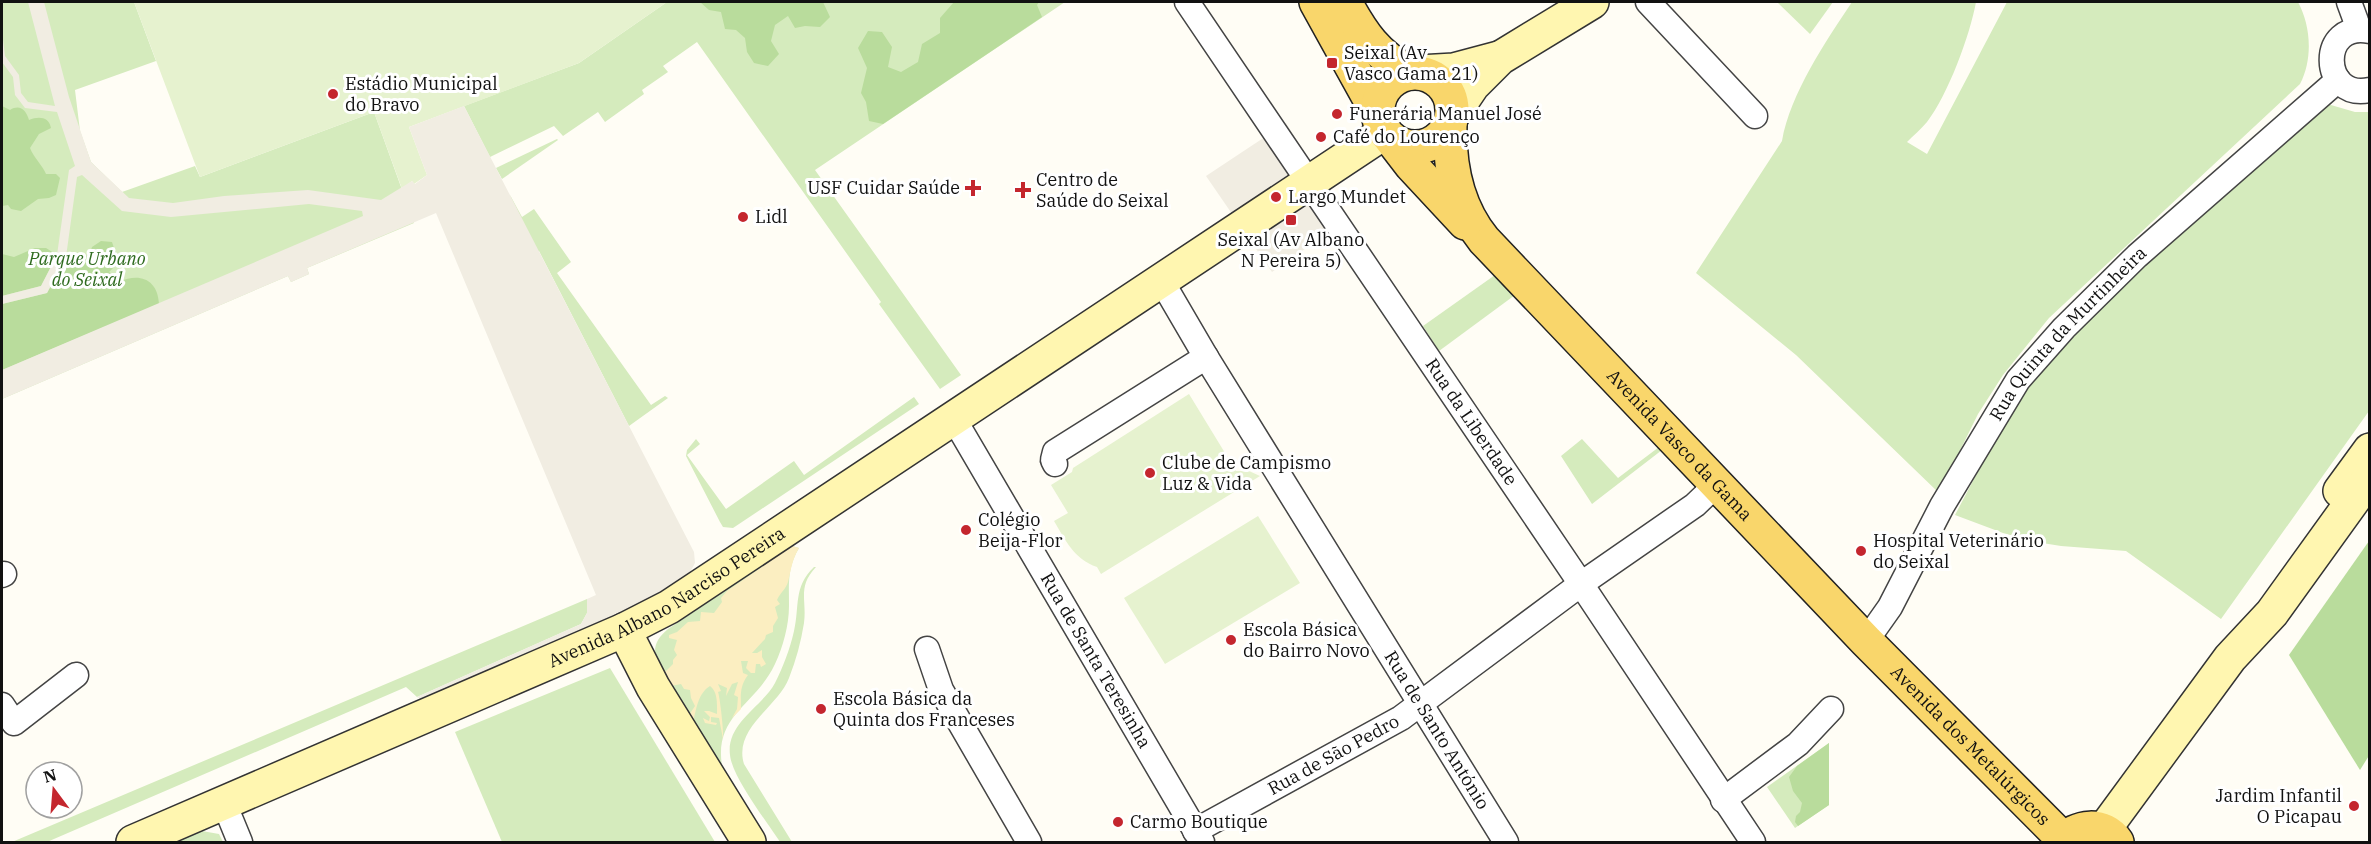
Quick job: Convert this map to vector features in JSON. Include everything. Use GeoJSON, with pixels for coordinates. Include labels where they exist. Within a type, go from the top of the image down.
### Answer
{"type":"FeatureCollection","features":[{"type":"Feature","properties":{"kind":"main road","name":"Avenida Vasco da Gama"},"geometry":{"type":"LineString","coordinates":[[1316,2],[1384,128],[1411,165],[1871,646]]}},
{"type":"Feature","properties":{"kind":"main road"},"geometry":{"type":"LineString","coordinates":[[1345,2],[1382,56],[1414,73],[1439,80],[1451,97],[1451,121],[1438,139],[1419,147],[1408,147],[1384,128],[1378,104],[1387,84],[1402,74],[1414,73]]}},
{"type":"Feature","properties":{"kind":"main road","name":"Avenida Vasco da Gama"},"geometry":{"type":"LineString","coordinates":[[1451,121],[1450,156],[1456,187],[1468,216],[1484,240]]}},
{"type":"Feature","properties":{"kind":"main road","name":"Avenida dos Metalúrgicos"},"geometry":{"type":"LineString","coordinates":[[1871,646],[2063,841]]}},
{"type":"Feature","properties":{"kind":"main road"},"geometry":{"type":"LineString","coordinates":[[2063,841],[2082,828],[2093,828],[2110,837]]}},
{"type":"Feature","properties":{"kind":"street","name":"Rua da Liberdade"},"geometry":{"type":"LineString","coordinates":[[1187,2],[1581,584],[1753,843]]}},
{"type":"Feature","properties":{"kind":"street"},"geometry":{"type":"LineString","coordinates":[[1451,121],[1473,85],[1500,58],[1592,2]]}},
{"type":"Feature","properties":{"kind":"street"},"geometry":{"type":"LineString","coordinates":[[1648,2],[1755,117]]}},
{"type":"Feature","properties":{"kind":"street"},"geometry":{"type":"LineString","coordinates":[[2349,2],[2356,21],[2363,30],[2340,38],[2331,54],[2330,63],[2338,80],[2346,87],[2356,91],[2370,90]]}},
{"type":"Feature","properties":{"kind":"street"},"geometry":{"type":"LineString","coordinates":[[1414,73],[1454,70],[1500,58]]}},
{"type":"Feature","properties":{"kind":"street","name":"Rua Quinta da Murtinheira"},"geometry":{"type":"LineString","coordinates":[[1871,646],[1942,506],[2018,380],[2064,327],[2137,256],[2338,80]]}},
{"type":"Feature","properties":{"kind":"street","name":"Avenida Albano Narciso Pereira"},"geometry":{"type":"LineString","coordinates":[[134,843],[646,620],[685,597],[1308,183],[1384,128]]}},
{"type":"Feature","properties":{"kind":"street","name":"Rua de Santo António"},"geometry":{"type":"LineString","coordinates":[[1161,280],[1419,705],[1506,843]]}},
{"type":"Feature","properties":{"kind":"street"},"geometry":{"type":"LineString","coordinates":[[1055,464],[1053,460],[1055,452],[1206,357]]}},
{"type":"Feature","properties":{"kind":"street","name":"Rua de Santa Teresinha"},"geometry":{"type":"LineString","coordinates":[[954,419],[1198,837]]}},
{"type":"Feature","properties":{"kind":"street"},"geometry":{"type":"LineString","coordinates":[[2110,837],[2230,657],[2259,603],[2370,450]]}},
{"type":"Feature","properties":{"kind":"street"},"geometry":{"type":"LineString","coordinates":[[2230,657],[2272,613],[2370,477]]}},
{"type":"Feature","properties":{"kind":"street","name":"Rua de São Pedro"},"geometry":{"type":"LineString","coordinates":[[1198,837],[1401,718],[1581,584],[1695,505],[1717,484]]}},
{"type":"Feature","properties":{"kind":"street"},"geometry":{"type":"LineString","coordinates":[[624,630],[653,687],[749,843]]}},
{"type":"Feature","properties":{"kind":"street"},"geometry":{"type":"LineString","coordinates":[[927,649],[941,690],[1029,843]]}},
{"type":"Feature","properties":{"kind":"street"},"geometry":{"type":"LineString","coordinates":[[6,720],[75,675]]}},
{"type":"Feature","properties":{"kind":"street"},"geometry":{"type":"LineString","coordinates":[[1723,800],[1798,744],[1831,709]]}},
{"type":"Feature","properties":{"kind":"street"},"geometry":{"type":"LineString","coordinates":[[224,803],[240,843]]}},
{"type":"Feature","properties":{"kind":"green space","name":"Parque Urbano do Seixal"},"geometry":{"type":"Polygon","coordinates":[[[2,2],[134,2],[156,61],[75,90],[80,131],[91,162],[122,192],[195,166],[200,177],[374,112],[414,223],[307,268],[309,274],[291,282],[288,276],[2,399],[2,2]]]}},
{"type":"Feature","properties":{"kind":"green space","name":"Estádio Municipal do Bravo"},"geometry":{"type":"Polygon","coordinates":[[[134,2],[667,2],[579,63],[409,127],[427,175],[414,184],[412,181],[402,189],[374,112],[200,177],[134,2]]]}},
{"type":"Feature","properties":{"kind":"green space"},"geometry":{"type":"Polygon","coordinates":[[[667,2],[1065,2],[815,170],[961,375],[940,389],[697,42],[663,66],[668,72],[642,90],[644,94],[605,122],[598,112],[563,136],[554,126],[490,157],[464,106],[579,63],[667,2]]]}},
{"type":"Feature","properties":{"kind":"green space"},"geometry":{"type":"Polygon","coordinates":[[[700,2],[823,2],[830,17],[820,27],[795,28],[788,16],[775,25],[771,41],[779,54],[768,66],[754,63],[747,52],[745,38],[736,30],[725,29],[721,12],[709,10],[700,2]]]}},
{"type":"Feature","properties":{"kind":"green space"},"geometry":{"type":"Polygon","coordinates":[[[954,2],[1039,2],[1037,5],[1042,17],[883,124],[869,121],[866,102],[861,93],[867,68],[858,48],[868,31],[882,32],[892,47],[888,67],[901,72],[918,62],[922,44],[940,33],[940,18],[954,2]]]}},
{"type":"Feature","properties":{"kind":"green space"},"geometry":{"type":"Polygon","coordinates":[[[1777,2],[1833,2],[1810,34],[1777,2]]]}},
{"type":"Feature","properties":{"kind":"green space"},"geometry":{"type":"Polygon","coordinates":[[[1852,2],[1976,2],[1963,47],[1943,96],[1927,122],[1907,142],[1927,154],[2007,2],[2298,2],[2308,32],[2309,53],[2300,84],[2049,318],[2003,375],[1978,414],[1939,493],[1796,355],[1696,273],[1782,141],[1786,123],[1810,68],[1852,2]]]}},
{"type":"Feature","properties":{"kind":"green space"},"geometry":{"type":"Polygon","coordinates":[[[2324,103],[2355,112],[2369,112],[2369,411],[2221,619],[2126,551],[2036,542],[2003,533],[1955,515],[1994,441],[2007,409],[2056,344],[2324,103]]]}},
{"type":"Feature","properties":{"kind":"green space"},"geometry":{"type":"Polygon","coordinates":[[[2,106],[10,110],[20,108],[29,120],[40,118],[46,120],[51,128],[39,134],[30,148],[46,174],[56,174],[60,178],[56,195],[38,199],[21,211],[11,209],[8,205],[2,206],[2,106]]]}},
{"type":"Feature","properties":{"kind":"green space"},"geometry":{"type":"Polygon","coordinates":[[[558,140],[502,179],[496,168],[558,140]]]}},
{"type":"Feature","properties":{"kind":"green space"},"geometry":{"type":"Polygon","coordinates":[[[510,195],[522,217],[534,209],[571,262],[557,273],[651,405],[665,396],[668,398],[629,426],[539,251],[526,255],[510,195]]]}},
{"type":"Feature","properties":{"kind":"green space"},"geometry":{"type":"Polygon","coordinates":[[[101,241],[112,242],[116,254],[115,266],[109,272],[119,282],[134,278],[146,280],[155,289],[159,304],[2,370],[2,304],[47,293],[66,257],[89,256],[92,247],[101,241]]]}},
{"type":"Feature","properties":{"kind":"green space"},"geometry":{"type":"Polygon","coordinates":[[[35,248],[46,248],[57,255],[41,286],[2,296],[2,254],[14,257],[35,248]]]}},
{"type":"Feature","properties":{"kind":"green space"},"geometry":{"type":"Polygon","coordinates":[[[1495,275],[1515,295],[1439,351],[1423,326],[1495,275]]]}},
{"type":"Feature","properties":{"kind":"green space"},"geometry":{"type":"Polygon","coordinates":[[[1189,394],[1236,471],[1249,471],[1260,476],[1101,574],[1097,567],[1076,554],[1054,521],[1068,513],[1051,485],[1072,472],[1073,468],[1189,394]]]}},
{"type":"Feature","properties":{"kind":"green space"},"geometry":{"type":"Polygon","coordinates":[[[914,397],[919,404],[733,528],[723,527],[686,456],[687,450],[696,439],[700,444],[687,455],[726,509],[794,461],[804,475],[914,397]]]}},
{"type":"Feature","properties":{"kind":"green space"},"geometry":{"type":"Polygon","coordinates":[[[1582,439],[1618,478],[1659,447],[1662,450],[1592,504],[1561,456],[1582,439]]]}},
{"type":"Feature","properties":{"kind":"green space"},"geometry":{"type":"Polygon","coordinates":[[[1258,516],[1300,583],[1165,664],[1124,598],[1258,516]]]}},
{"type":"Feature","properties":{"kind":"green space"},"geometry":{"type":"Polygon","coordinates":[[[2369,541],[2370,754],[2360,770],[2289,655],[2369,541]]]}},
{"type":"Feature","properties":{"kind":"green space"},"geometry":{"type":"Polygon","coordinates":[[[792,546],[799,548],[791,569],[789,613],[783,643],[767,679],[729,724],[723,737],[721,752],[723,771],[658,665],[655,654],[656,645],[668,629],[792,546]]]}},
{"type":"Feature","properties":{"kind":"green space"},"geometry":{"type":"Polygon","coordinates":[[[816,567],[810,574],[805,587],[803,630],[789,678],[776,699],[758,718],[745,739],[742,751],[744,764],[792,842],[780,842],[737,775],[732,764],[730,744],[739,724],[769,692],[778,677],[796,622],[800,589],[807,574],[816,567]]]}},
{"type":"Feature","properties":{"kind":"green space"},"geometry":{"type":"Polygon","coordinates":[[[587,599],[587,613],[581,624],[417,697],[406,687],[47,842],[12,842],[64,820],[84,820],[84,812],[587,599]]]}},
{"type":"Feature","properties":{"kind":"green space"},"geometry":{"type":"Polygon","coordinates":[[[610,668],[715,842],[502,842],[455,732],[610,668]]]}},
{"type":"Feature","properties":{"kind":"green space"},"geometry":{"type":"Polygon","coordinates":[[[1829,743],[1829,805],[1795,828],[1767,787],[1829,743]]]}},
{"type":"Feature","properties":{"kind":"green space"},"geometry":{"type":"Polygon","coordinates":[[[1829,743],[1829,805],[1798,826],[1795,822],[1796,816],[1800,812],[1802,803],[1793,791],[1789,777],[1797,766],[1829,743]]]}},
{"type":"Feature","properties":{"kind":"green space"},"geometry":{"type":"Polygon","coordinates":[[[202,831],[219,834],[223,842],[175,842],[202,831]]]}},
{"type":"Feature","properties":{"kind":"sand"},"geometry":{"type":"Polygon","coordinates":[[[792,546],[799,548],[787,584],[777,600],[780,604],[775,607],[778,618],[773,626],[773,632],[766,635],[752,653],[762,650],[762,657],[766,664],[761,667],[760,664],[756,664],[755,673],[751,673],[746,668],[748,661],[741,661],[743,673],[748,675],[742,688],[741,709],[732,718],[737,709],[738,697],[734,695],[738,682],[732,684],[726,696],[727,688],[718,684],[721,691],[718,692],[723,739],[719,718],[711,717],[711,722],[717,723],[716,725],[705,723],[703,718],[709,721],[710,717],[704,711],[717,714],[713,689],[710,686],[700,697],[693,723],[689,715],[695,706],[690,690],[684,689],[681,684],[671,686],[661,670],[666,671],[673,664],[677,655],[674,650],[677,640],[669,638],[669,635],[677,632],[688,622],[700,621],[701,612],[714,613],[727,591],[792,546]]]}},
{"type":"Feature","properties":{"kind":"shaded area"},"geometry":{"type":"Polygon","coordinates":[[[28,2],[44,2],[69,97],[91,162],[129,198],[173,203],[224,196],[308,190],[381,200],[412,181],[415,184],[427,175],[409,127],[464,106],[694,552],[695,563],[689,574],[634,607],[421,700],[417,697],[581,624],[587,613],[587,599],[596,595],[436,213],[307,268],[309,274],[291,282],[288,276],[2,399],[2,370],[363,216],[362,211],[309,204],[171,217],[122,211],[82,175],[77,177],[66,257],[47,293],[2,304],[2,296],[41,286],[57,255],[69,170],[75,166],[57,112],[25,108],[15,95],[13,77],[2,62],[2,31],[5,56],[19,75],[21,93],[28,102],[55,106],[28,2]]]}},
{"type":"Feature","properties":{"kind":"shaded area","name":"Largo Mundet"},"geometry":{"type":"Polygon","coordinates":[[[1286,123],[1346,220],[1272,272],[1206,176],[1286,123]]]}},
{"type":"Feature","properties":{"kind":"place","name":"Seixal (Av Vasco Gama 21)"},"geometry":{"type":"Point","coordinates":[1332,63]}},
{"type":"Feature","properties":{"kind":"place","name":"Estádio Municipal do Bravo"},"geometry":{"type":"Point","coordinates":[333,94]}},
{"type":"Feature","properties":{"kind":"place","name":"Funerária Manuel José"},"geometry":{"type":"Point","coordinates":[1337,114]}},
{"type":"Feature","properties":{"kind":"place","name":"Café do Lourenço"},"geometry":{"type":"Point","coordinates":[1321,137]}},
{"type":"Feature","properties":{"kind":"place","name":"USF Cuidar Saúde"},"geometry":{"type":"Point","coordinates":[973,188]}},
{"type":"Feature","properties":{"kind":"place","name":"Centro de Saúde do Seixal"},"geometry":{"type":"Point","coordinates":[1023,190]}},
{"type":"Feature","properties":{"kind":"place","name":"Largo Mundet"},"geometry":{"type":"Point","coordinates":[1276,197]}},
{"type":"Feature","properties":{"kind":"place","name":"Lidl"},"geometry":{"type":"Point","coordinates":[743,217]}},
{"type":"Feature","properties":{"kind":"place","name":"Seixal (Av Albano N Pereira 5)"},"geometry":{"type":"Point","coordinates":[1291,220]}},
{"type":"Feature","properties":{"kind":"place","name":"Clube de Campismo Luz & Vida"},"geometry":{"type":"Point","coordinates":[1150,473]}},
{"type":"Feature","properties":{"kind":"place","name":"Colégio Beija-Flor"},"geometry":{"type":"Point","coordinates":[966,530]}},
{"type":"Feature","properties":{"kind":"place","name":"Hospital Veterinário do Seixal"},"geometry":{"type":"Point","coordinates":[1861,551]}},
{"type":"Feature","properties":{"kind":"place","name":"Escola Básica do Bairro Novo"},"geometry":{"type":"Point","coordinates":[1231,640]}},
{"type":"Feature","properties":{"kind":"place","name":"Escola Básica da Quinta dos Franceses"},"geometry":{"type":"Point","coordinates":[821,709]}},
{"type":"Feature","properties":{"kind":"place","name":"Jardim Infantil O Picapau"},"geometry":{"type":"Point","coordinates":[2354,806]}},
{"type":"Feature","properties":{"kind":"place","name":"Carmo Boutique"},"geometry":{"type":"Point","coordinates":[1118,822]}}]}
